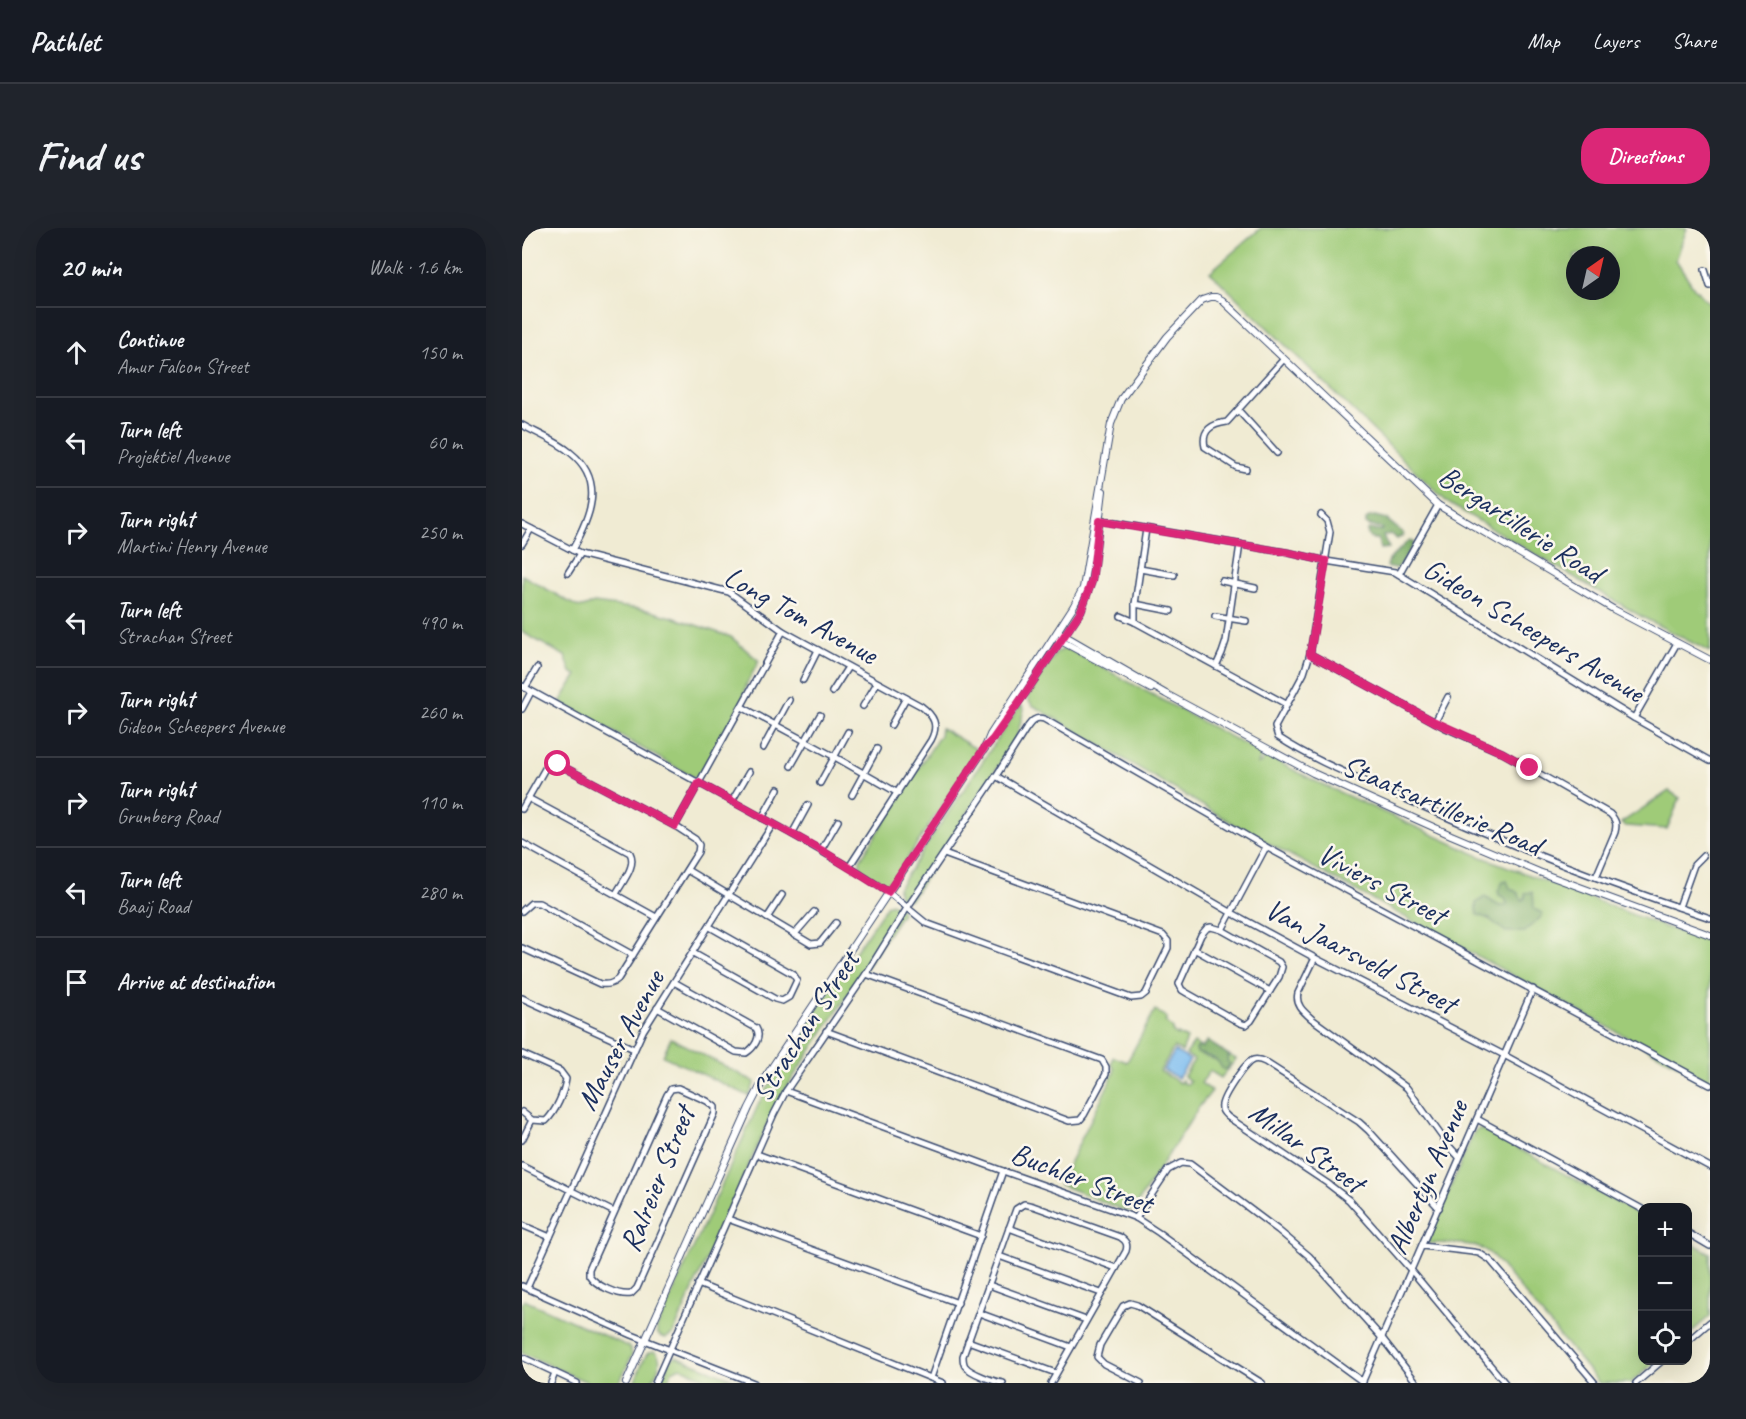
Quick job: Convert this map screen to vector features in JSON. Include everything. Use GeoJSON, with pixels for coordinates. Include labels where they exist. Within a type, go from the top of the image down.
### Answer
{"type":"FeatureCollection","features":[{"type":"Feature","properties":{"kind":"street"},"geometry":{"type":"LineString","coordinates":[[1705,270],[1710,286]]}},
{"type":"Feature","properties":{"kind":"street","name":"Strachan Street"},"geometry":{"type":"LineString","coordinates":[[626,1383],[757,1092],[985,747],[998,732],[1059,636],[1081,611],[1090,590],[1102,469],[1114,415],[1121,399],[1167,337],[1202,300],[1216,297],[1222,300]]}},
{"type":"Feature","properties":{"kind":"street","name":"Bergartillerie Road"},"geometry":{"type":"LineString","coordinates":[[1222,300],[1438,505],[1613,609],[1710,660]]}},
{"type":"Feature","properties":{"kind":"street"},"geometry":{"type":"LineString","coordinates":[[1246,469],[1236,467],[1205,447],[1204,443],[1210,427],[1227,422],[1283,360]]}},
{"type":"Feature","properties":{"kind":"street"},"geometry":{"type":"LineString","coordinates":[[1238,410],[1277,453]]}},
{"type":"Feature","properties":{"kind":"street"},"geometry":{"type":"LineString","coordinates":[[522,425],[570,452],[589,474],[592,486],[588,518],[572,550]]}},
{"type":"Feature","properties":{"kind":"street"},"geometry":{"type":"LineString","coordinates":[[1399,574],[1438,505]]}},
{"type":"Feature","properties":{"kind":"street"},"geometry":{"type":"LineString","coordinates":[[1321,515],[1327,521],[1330,529],[1310,654],[1304,673],[1275,727],[1277,735],[1293,747],[1345,772],[1477,831],[1638,894],[1710,918]]}},
{"type":"Feature","properties":{"kind":"street","name":"Gideon Scheepers Avenue"},"geometry":{"type":"LineString","coordinates":[[1096,520],[1399,574],[1634,718],[1710,761]]}},
{"type":"Feature","properties":{"kind":"street","name":"Long Tom Avenue"},"geometry":{"type":"LineString","coordinates":[[522,524],[580,554],[725,591],[783,631],[921,706],[931,715],[935,723],[934,735],[897,793]]}},
{"type":"Feature","properties":{"kind":"street"},"geometry":{"type":"LineString","coordinates":[[522,544],[531,529]]}},
{"type":"Feature","properties":{"kind":"street"},"geometry":{"type":"LineString","coordinates":[[1135,622],[1146,529]]}},
{"type":"Feature","properties":{"kind":"street"},"geometry":{"type":"LineString","coordinates":[[1216,666],[1224,649],[1240,544]]}},
{"type":"Feature","properties":{"kind":"street"},"geometry":{"type":"LineString","coordinates":[[568,573],[580,554]]}},
{"type":"Feature","properties":{"kind":"street"},"geometry":{"type":"LineString","coordinates":[[1140,569],[1174,575]]}},
{"type":"Feature","properties":{"kind":"street"},"geometry":{"type":"LineString","coordinates":[[1222,581],[1255,588]]}},
{"type":"Feature","properties":{"kind":"street"},"geometry":{"type":"LineString","coordinates":[[1136,604],[1171,611]]}},
{"type":"Feature","properties":{"kind":"street"},"geometry":{"type":"LineString","coordinates":[[1215,615],[1246,621]]}},
{"type":"Feature","properties":{"kind":"street"},"geometry":{"type":"LineString","coordinates":[[1121,616],[1286,705]]}},
{"type":"Feature","properties":{"kind":"street"},"geometry":{"type":"LineString","coordinates":[[675,826],[783,631]]}},
{"type":"Feature","properties":{"kind":"street","name":"Staatsartillerie Road"},"geometry":{"type":"LineString","coordinates":[[1059,636],[1313,773],[1382,805],[1539,872],[1710,935]]}},
{"type":"Feature","properties":{"kind":"street"},"geometry":{"type":"LineString","coordinates":[[1634,718],[1677,643]]}},
{"type":"Feature","properties":{"kind":"street"},"geometry":{"type":"LineString","coordinates":[[803,680],[818,650]]}},
{"type":"Feature","properties":{"kind":"street"},"geometry":{"type":"LineString","coordinates":[[1310,654],[1435,722],[1503,753],[1610,814],[1617,826],[1596,877]]}},
{"type":"Feature","properties":{"kind":"street"},"geometry":{"type":"LineString","coordinates":[[832,692],[848,666]]}},
{"type":"Feature","properties":{"kind":"street"},"geometry":{"type":"LineString","coordinates":[[522,709],[526,689],[537,668]]}},
{"type":"Feature","properties":{"kind":"street"},"geometry":{"type":"LineString","coordinates":[[863,706],[877,683]]}},
{"type":"Feature","properties":{"kind":"street"},"geometry":{"type":"LineString","coordinates":[[526,689],[821,850],[888,892],[919,918],[935,927],[1131,998],[1136,999],[1149,989],[1168,948],[1168,941],[1163,935],[944,854]]}},
{"type":"Feature","properties":{"kind":"street"},"geometry":{"type":"LineString","coordinates":[[1435,722],[1448,697]]}},
{"type":"Feature","properties":{"kind":"street"},"geometry":{"type":"LineString","coordinates":[[891,725],[906,698]]}},
{"type":"Feature","properties":{"kind":"street"},"geometry":{"type":"LineString","coordinates":[[763,748],[789,700]]}},
{"type":"Feature","properties":{"kind":"street"},"geometry":{"type":"LineString","coordinates":[[742,707],[897,793],[849,867]]}},
{"type":"Feature","properties":{"kind":"street"},"geometry":{"type":"LineString","coordinates":[[791,766],[820,715]]}},
{"type":"Feature","properties":{"kind":"street","name":"Strachan Street"},"geometry":{"type":"LineString","coordinates":[[655,1383],[786,1091],[866,974],[1031,721],[1037,718]]}},
{"type":"Feature","properties":{"kind":"street","name":"Viviers Street"},"geometry":{"type":"LineString","coordinates":[[1037,718],[1044,719],[1266,847],[1710,1085]]}},
{"type":"Feature","properties":{"kind":"street"},"geometry":{"type":"LineString","coordinates":[[820,783],[848,732]]}},
{"type":"Feature","properties":{"kind":"street"},"geometry":{"type":"LineString","coordinates":[[852,795],[877,749]]}},
{"type":"Feature","properties":{"kind":"street"},"geometry":{"type":"LineString","coordinates":[[522,809],[547,765],[558,764],[675,826],[695,839],[699,845],[698,852],[687,870],[618,979],[613,983],[600,984],[522,948]]}},
{"type":"Feature","properties":{"kind":"street"},"geometry":{"type":"LineString","coordinates":[[732,801],[748,772]]}},
{"type":"Feature","properties":{"kind":"street","name":"Van Jaarsveld Street"},"geometry":{"type":"LineString","coordinates":[[996,776],[1232,913],[1710,1167]]}},
{"type":"Feature","properties":{"kind":"street"},"geometry":{"type":"LineString","coordinates":[[762,818],[778,789]]}},
{"type":"Feature","properties":{"kind":"street"},"geometry":{"type":"LineString","coordinates":[[528,798],[630,853],[633,858],[632,864],[616,894]]}},
{"type":"Feature","properties":{"kind":"street"},"geometry":{"type":"LineString","coordinates":[[792,834],[808,806]]}},
{"type":"Feature","properties":{"kind":"street"},"geometry":{"type":"LineString","coordinates":[[821,850],[838,822]]}},
{"type":"Feature","properties":{"kind":"street","name":"Mauser Avenue"},"geometry":{"type":"LineString","coordinates":[[525,1287],[550,1237],[634,1049],[657,1008],[773,824]]}},
{"type":"Feature","properties":{"kind":"street"},"geometry":{"type":"LineString","coordinates":[[522,843],[656,917]]}},
{"type":"Feature","properties":{"kind":"street"},"geometry":{"type":"LineString","coordinates":[[1222,930],[1266,847]]}},
{"type":"Feature","properties":{"kind":"street"},"geometry":{"type":"LineString","coordinates":[[1678,907],[1694,865],[1703,856]]}},
{"type":"Feature","properties":{"kind":"street"},"geometry":{"type":"LineString","coordinates":[[687,870],[811,944],[818,944],[836,923]]}},
{"type":"Feature","properties":{"kind":"street"},"geometry":{"type":"LineString","coordinates":[[767,918],[782,895]]}},
{"type":"Feature","properties":{"kind":"street"},"geometry":{"type":"LineString","coordinates":[[522,912],[531,903],[539,903],[633,955]]}},
{"type":"Feature","properties":{"kind":"street"},"geometry":{"type":"LineString","coordinates":[[794,935],[814,912]]}},
{"type":"Feature","properties":{"kind":"street"},"geometry":{"type":"LineString","coordinates":[[693,953],[775,999],[782,1001],[789,997],[797,980],[793,974],[710,927]]}},
{"type":"Feature","properties":{"kind":"street"},"geometry":{"type":"LineString","coordinates":[[1216,927],[1280,964],[1282,972],[1251,1021],[1246,1024],[1240,1023],[1180,987],[1180,978],[1194,949],[1207,928],[1216,927]]}},
{"type":"Feature","properties":{"kind":"street"},"geometry":{"type":"LineString","coordinates":[[1194,949],[1270,991]]}},
{"type":"Feature","properties":{"kind":"street"},"geometry":{"type":"LineString","coordinates":[[1315,958],[1298,993],[1299,1006],[1312,1019],[1407,1088],[1448,1145],[1460,1157]]}},
{"type":"Feature","properties":{"kind":"street"},"geometry":{"type":"LineString","coordinates":[[826,1031],[1069,1121],[1080,1120],[1106,1074],[1107,1067],[1102,1060],[866,974]]}},
{"type":"Feature","properties":{"kind":"street"},"geometry":{"type":"LineString","coordinates":[[657,1008],[736,1052],[746,1053],[751,1049],[759,1035],[756,1028],[674,982]]}},
{"type":"Feature","properties":{"kind":"street","name":"Albertyn Avenue"},"geometry":{"type":"LineString","coordinates":[[1362,1383],[1533,989]]}},
{"type":"Feature","properties":{"kind":"street"},"geometry":{"type":"LineString","coordinates":[[522,998],[634,1049]]}},
{"type":"Feature","properties":{"kind":"street"},"geometry":{"type":"LineString","coordinates":[[522,1053],[560,1071],[566,1079],[561,1095],[549,1118],[542,1122],[532,1120],[522,1112]]}},
{"type":"Feature","properties":{"kind":"street","name":"Millar Street"},"geometry":{"type":"LineString","coordinates":[[1439,1208],[1359,1122],[1265,1062],[1253,1059],[1226,1094],[1222,1103],[1223,1112],[1228,1117],[1349,1200],[1505,1383]]}},
{"type":"Feature","properties":{"kind":"street","name":"Ralreier Street"},"geometry":{"type":"LineString","coordinates":[[678,1088],[713,1105],[714,1116],[637,1288],[627,1295],[595,1282],[589,1275],[591,1265],[614,1212],[671,1089],[678,1088]]}},
{"type":"Feature","properties":{"kind":"street","name":"Buchler Street"},"geometry":{"type":"LineString","coordinates":[[786,1091],[1136,1218],[1362,1383]]}},
{"type":"Feature","properties":{"kind":"street"},"geometry":{"type":"LineString","coordinates":[[1477,1119],[1638,1207]]}},
{"type":"Feature","properties":{"kind":"street"},"geometry":{"type":"LineString","coordinates":[[522,1140],[532,1120]]}},
{"type":"Feature","properties":{"kind":"street"},"geometry":{"type":"LineString","coordinates":[[757,1154],[981,1236]]}},
{"type":"Feature","properties":{"kind":"street"},"geometry":{"type":"LineString","coordinates":[[1136,1218],[1168,1170],[1181,1163],[1190,1164],[1309,1256],[1382,1338],[1417,1383]]}},
{"type":"Feature","properties":{"kind":"street","name":"Ralreier Street"},"geometry":{"type":"LineString","coordinates":[[522,1166],[614,1212]]}},
{"type":"Feature","properties":{"kind":"street"},"geometry":{"type":"LineString","coordinates":[[931,1378],[1003,1171]]}},
{"type":"Feature","properties":{"kind":"street"},"geometry":{"type":"LineString","coordinates":[[1003,1383],[998,1383],[966,1367],[963,1356],[1016,1209],[1021,1204],[1026,1204],[1120,1237],[1126,1241],[1127,1248],[1051,1383]]}},
{"type":"Feature","properties":{"kind":"street"},"geometry":{"type":"LineString","coordinates":[[728,1219],[958,1303]]}},
{"type":"Feature","properties":{"kind":"street"},"geometry":{"type":"LineString","coordinates":[[522,1225],[550,1237]]}},
{"type":"Feature","properties":{"kind":"street"},"geometry":{"type":"LineString","coordinates":[[1009,1228],[1116,1268]]}},
{"type":"Feature","properties":{"kind":"street"},"geometry":{"type":"LineString","coordinates":[[1692,1235],[1710,1246]]}},
{"type":"Feature","properties":{"kind":"street"},"geometry":{"type":"LineString","coordinates":[[1422,1246],[1479,1253],[1490,1260],[1595,1383]]}},
{"type":"Feature","properties":{"kind":"street"},"geometry":{"type":"LineString","coordinates":[[999,1256],[1101,1293]]}},
{"type":"Feature","properties":{"kind":"street"},"geometry":{"type":"LineString","coordinates":[[698,1284],[943,1383]]}},
{"type":"Feature","properties":{"kind":"street"},"geometry":{"type":"LineString","coordinates":[[988,1285],[1086,1320]]}},
{"type":"Feature","properties":{"kind":"street"},"geometry":{"type":"LineString","coordinates":[[525,1287],[645,1340],[754,1383]]}},
{"type":"Feature","properties":{"kind":"street"},"geometry":{"type":"LineString","coordinates":[[1141,1383],[1104,1364],[1097,1356],[1100,1345],[1126,1304],[1133,1303],[1262,1383]]}},
{"type":"Feature","properties":{"kind":"street"},"geometry":{"type":"LineString","coordinates":[[979,1313],[1071,1347]]}},
{"type":"Feature","properties":{"kind":"street"},"geometry":{"type":"LineString","coordinates":[[1692,1338],[1710,1322]]}},
{"type":"Feature","properties":{"kind":"street"},"geometry":{"type":"LineString","coordinates":[[968,1341],[1056,1373]]}},
{"type":"Feature","properties":{"kind":"street"},"geometry":{"type":"LineString","coordinates":[[522,1358],[577,1383]]}},
{"type":"Feature","properties":{"kind":"street"},"geometry":{"type":"LineString","coordinates":[[1636,1383],[1657,1365]]}},
{"type":"Feature","properties":{"kind":"street"},"geometry":{"type":"LineString","coordinates":[[551,1383],[555,1373]]}},
{"type":"Feature","properties":{"kind":"green space"},"geometry":{"type":"Polygon","coordinates":[[[1261,228],[1687,228],[1676,260],[1694,288],[1710,304],[1710,652],[1644,618],[1448,503],[1210,272],[1261,228]]]}},
{"type":"Feature","properties":{"kind":"green space"},"geometry":{"type":"Polygon","coordinates":[[[1369,517],[1386,519],[1404,535],[1397,539],[1390,534],[1383,536],[1389,548],[1380,549],[1378,539],[1369,537],[1367,531],[1369,529],[1380,531],[1383,529],[1366,524],[1369,517]]]}},
{"type":"Feature","properties":{"kind":"green space"},"geometry":{"type":"Polygon","coordinates":[[[1410,540],[1414,543],[1398,568],[1389,568],[1387,566],[1389,560],[1410,540]]]}},
{"type":"Feature","properties":{"kind":"green space"},"geometry":{"type":"Polygon","coordinates":[[[522,575],[576,606],[583,607],[594,603],[647,610],[731,637],[759,661],[747,683],[743,699],[701,775],[693,777],[560,702],[577,675],[571,672],[565,656],[522,632],[522,575]]]}},
{"type":"Feature","properties":{"kind":"green space"},"geometry":{"type":"Polygon","coordinates":[[[1064,649],[1070,650],[1262,754],[1258,764],[1262,763],[1265,755],[1317,782],[1482,857],[1710,942],[1710,1082],[1244,830],[1032,705],[1028,696],[1056,653],[1064,649]]]}},
{"type":"Feature","properties":{"kind":"green space"},"geometry":{"type":"Polygon","coordinates":[[[1022,706],[1024,709],[1017,737],[912,898],[902,899],[898,888],[1019,707],[1022,706]]]}},
{"type":"Feature","properties":{"kind":"green space"},"geometry":{"type":"Polygon","coordinates":[[[941,728],[978,750],[893,881],[887,884],[881,883],[863,871],[860,860],[940,735],[941,728]]]}},
{"type":"Feature","properties":{"kind":"green space"},"geometry":{"type":"Polygon","coordinates":[[[1669,791],[1680,798],[1667,829],[1626,826],[1621,823],[1669,791]]]}},
{"type":"Feature","properties":{"kind":"green space"},"geometry":{"type":"Polygon","coordinates":[[[1507,881],[1510,888],[1518,893],[1522,900],[1525,898],[1525,893],[1532,892],[1534,909],[1542,913],[1542,916],[1524,932],[1506,932],[1489,919],[1478,915],[1476,910],[1476,903],[1485,897],[1499,906],[1506,906],[1505,898],[1499,895],[1498,891],[1503,882],[1507,881]]]}},
{"type":"Feature","properties":{"kind":"green space"},"geometry":{"type":"Polygon","coordinates":[[[891,903],[900,907],[902,913],[778,1100],[673,1334],[666,1338],[660,1336],[657,1328],[759,1103],[821,1003],[887,905],[891,903]]]}},
{"type":"Feature","properties":{"kind":"green space"},"geometry":{"type":"Polygon","coordinates":[[[1155,1010],[1167,1018],[1165,1021],[1173,1029],[1173,1033],[1187,1039],[1182,1052],[1174,1047],[1160,1071],[1180,1083],[1182,1080],[1187,1084],[1190,1082],[1184,1076],[1194,1060],[1186,1054],[1194,1043],[1200,1047],[1196,1049],[1197,1053],[1220,1063],[1227,1060],[1229,1055],[1236,1059],[1221,1078],[1210,1071],[1201,1083],[1212,1091],[1199,1107],[1133,1210],[1125,1211],[1059,1184],[1114,1073],[1111,1064],[1114,1057],[1127,1062],[1155,1010]]]}},
{"type":"Feature","properties":{"kind":"green space"},"geometry":{"type":"Polygon","coordinates":[[[671,1038],[755,1082],[749,1096],[663,1056],[671,1038]]]}},
{"type":"Feature","properties":{"kind":"green space"},"geometry":{"type":"Polygon","coordinates":[[[1207,1041],[1229,1055],[1227,1060],[1230,1065],[1225,1070],[1214,1059],[1197,1053],[1196,1049],[1202,1048],[1207,1041]]]}},
{"type":"Feature","properties":{"kind":"green space"},"geometry":{"type":"Polygon","coordinates":[[[1482,1129],[1638,1214],[1638,1365],[1652,1365],[1630,1383],[1599,1383],[1493,1256],[1486,1251],[1470,1245],[1427,1243],[1474,1132],[1482,1129]]]}},
{"type":"Feature","properties":{"kind":"green space"},"geometry":{"type":"Polygon","coordinates":[[[1692,1243],[1710,1253],[1710,1316],[1692,1332],[1692,1243]]]}},
{"type":"Feature","properties":{"kind":"green space"},"geometry":{"type":"Polygon","coordinates":[[[524,1300],[630,1347],[632,1355],[619,1383],[589,1383],[522,1353],[522,1305],[524,1300]]]}},
{"type":"Feature","properties":{"kind":"green space"},"geometry":{"type":"Polygon","coordinates":[[[654,1351],[658,1354],[660,1362],[651,1383],[634,1383],[645,1357],[654,1351]]]}},
{"type":"Feature","properties":{"kind":"green space"},"geometry":{"type":"Polygon","coordinates":[[[676,1356],[743,1383],[715,1383],[680,1367],[672,1371],[667,1383],[660,1383],[671,1359],[676,1356]]]}},
{"type":"Feature","properties":{"kind":"water"},"geometry":{"type":"Polygon","coordinates":[[[1175,1051],[1190,1060],[1178,1078],[1163,1070],[1175,1051]]]}},
{"type":"Feature","properties":{"kind":"route"},"geometry":{"type":"LineString","coordinates":[[558,764],[675,826],[699,783],[821,850],[888,892],[985,747],[993,739],[1081,611],[1092,581],[1099,521],[1326,561],[1310,654],[1444,727],[1476,740],[1530,768]]}}]}
